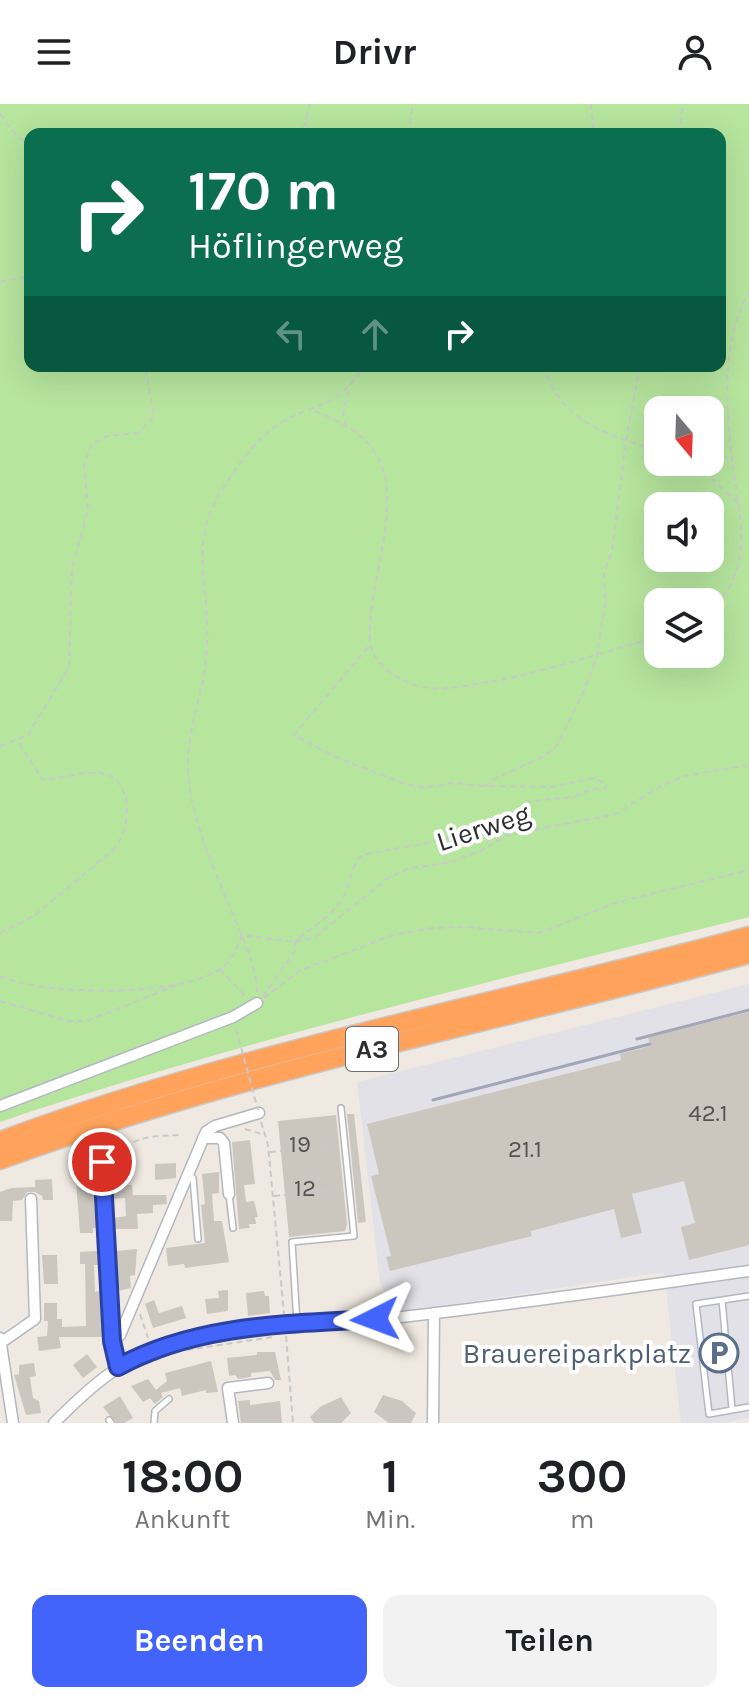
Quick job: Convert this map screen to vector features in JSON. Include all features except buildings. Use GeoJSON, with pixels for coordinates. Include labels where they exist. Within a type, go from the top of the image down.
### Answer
{"type":"FeatureCollection","features":[{"type":"Feature","properties":{"kind":"highway","name":"A3"},"geometry":{"type":"LineString","coordinates":[[0,1141],[106,1104],[215,1072],[749,936]]}},
{"type":"Feature","properties":{"kind":"highway","name":"A3"},"geometry":{"type":"LineString","coordinates":[[0,1160],[116,1119],[221,1089],[749,954]]}},
{"type":"Feature","properties":{"kind":"street"},"geometry":{"type":"LineString","coordinates":[[0,1106],[233,1017],[257,1003]]}},
{"type":"Feature","properties":{"kind":"street"},"geometry":{"type":"LineString","coordinates":[[112,1341],[120,1335],[203,1138],[215,1126],[258,1111]]}},
{"type":"Feature","properties":{"kind":"street"},"geometry":{"type":"LineString","coordinates":[[203,1138],[220,1138],[224,1143],[229,1194]]}},
{"type":"Feature","properties":{"kind":"street"},"geometry":{"type":"LineString","coordinates":[[102,1162],[112,1341],[118,1367]]}},
{"type":"Feature","properties":{"kind":"street"},"geometry":{"type":"LineString","coordinates":[[13,1423],[1,1340],[35,1319],[31,1199]]}},
{"type":"Feature","properties":{"kind":"street"},"geometry":{"type":"LineString","coordinates":[[54,1423],[118,1367],[152,1349],[189,1338],[285,1330],[297,1324],[434,1313],[749,1271]]}},
{"type":"Feature","properties":{"kind":"street"},"geometry":{"type":"LineString","coordinates":[[433,1423],[434,1313]]}},
{"type":"Feature","properties":{"kind":"street"},"geometry":{"type":"LineString","coordinates":[[233,1423],[228,1388],[268,1383]]}},
{"type":"Feature","properties":{"kind":"lane"},"geometry":{"type":"LineString","coordinates":[[297,1324],[292,1242],[354,1236],[341,1108]]}},
{"type":"Feature","properties":{"kind":"lane"},"geometry":{"type":"LineString","coordinates":[[189,1173],[193,1178],[198,1239]]}},
{"type":"Feature","properties":{"kind":"lane"},"geometry":{"type":"LineString","coordinates":[[229,1194],[233,1228]]}},
{"type":"Feature","properties":{"kind":"lane"},"geometry":{"type":"LineString","coordinates":[[749,1296],[696,1304],[709,1414],[749,1407]]}},
{"type":"Feature","properties":{"kind":"lane"},"geometry":{"type":"LineString","coordinates":[[722,1300],[732,1409]]}},
{"type":"Feature","properties":{"kind":"lane"},"geometry":{"type":"LineString","coordinates":[[154,1423],[152,1409],[169,1399]]}},
{"type":"Feature","properties":{"kind":"path"},"geometry":{"type":"LineString","coordinates":[[302,128],[310,104]]}},
{"type":"Feature","properties":{"kind":"path"},"geometry":{"type":"LineString","coordinates":[[409,128],[413,104]]}},
{"type":"Feature","properties":{"kind":"path"},"geometry":{"type":"LineString","coordinates":[[591,104],[593,128]]}},
{"type":"Feature","properties":{"kind":"path"},"geometry":{"type":"LineString","coordinates":[[680,128],[683,104]]}},
{"type":"Feature","properties":{"kind":"path"},"geometry":{"type":"LineString","coordinates":[[0,114],[24,140]]}},
{"type":"Feature","properties":{"kind":"path"},"geometry":{"type":"LineString","coordinates":[[0,282],[24,277]]}},
{"type":"Feature","properties":{"kind":"path"},"geometry":{"type":"LineString","coordinates":[[724,594],[732,583],[742,536],[728,401],[729,357],[739,308],[749,292]]}},
{"type":"Feature","properties":{"kind":"path"},"geometry":{"type":"LineString","coordinates":[[0,746],[28,735],[69,667],[72,568],[88,510],[84,465],[91,445],[107,436],[138,433],[154,417],[146,372]]}},
{"type":"Feature","properties":{"kind":"path"},"geometry":{"type":"LineString","coordinates":[[346,426],[343,412],[350,389],[360,372]]}},
{"type":"Feature","properties":{"kind":"path"},"geometry":{"type":"LineString","coordinates":[[547,372],[558,394],[576,416],[597,431],[644,446]]}},
{"type":"Feature","properties":{"kind":"path"},"geometry":{"type":"LineString","coordinates":[[485,786],[541,758],[556,747],[584,691],[597,656],[605,605],[604,572],[612,551],[626,441],[639,372]]}},
{"type":"Feature","properties":{"kind":"path"},"geometry":{"type":"LineString","coordinates":[[257,1003],[257,982],[242,935],[200,832],[186,764],[189,728],[207,650],[202,538],[218,496],[259,441],[293,416],[314,411],[350,389]]}},
{"type":"Feature","properties":{"kind":"path"},"geometry":{"type":"LineString","coordinates":[[314,411],[346,426],[375,452],[384,476],[386,517],[372,604],[370,645],[381,664],[394,674],[409,684],[428,688],[510,679],[552,670],[644,641]]}},
{"type":"Feature","properties":{"kind":"path"},"geometry":{"type":"LineString","coordinates":[[708,476],[739,504]]}},
{"type":"Feature","properties":{"kind":"path"},"geometry":{"type":"LineString","coordinates":[[257,1003],[291,957],[295,942],[339,904],[350,886],[356,861],[362,855],[443,840],[497,816],[516,812],[531,801],[574,797],[592,789],[606,788],[606,784],[594,778],[550,787],[452,783],[425,788],[405,784],[336,757],[294,735],[370,645]]}},
{"type":"Feature","properties":{"kind":"path"},"geometry":{"type":"LineString","coordinates":[[0,933],[34,916],[113,850],[123,839],[129,805],[114,778],[103,773],[43,780],[17,741]]}},
{"type":"Feature","properties":{"kind":"path","name":"Lierweg"},"geometry":{"type":"LineString","coordinates":[[295,942],[315,937],[388,878],[410,868],[447,863],[478,852],[508,835],[616,814],[661,786],[685,776],[749,765]]}},
{"type":"Feature","properties":{"kind":"path"},"geometry":{"type":"LineString","coordinates":[[257,1003],[299,971],[393,935],[432,928],[463,927],[539,933],[618,902],[749,870]]}},
{"type":"Feature","properties":{"kind":"path"},"geometry":{"type":"LineString","coordinates":[[242,935],[295,942]]}},
{"type":"Feature","properties":{"kind":"path"},"geometry":{"type":"LineString","coordinates":[[0,976],[17,983],[103,992],[201,979],[234,957],[242,935]]}},
{"type":"Feature","properties":{"kind":"path"},"geometry":{"type":"LineString","coordinates":[[220,969],[244,996],[257,1003]]}},
{"type":"Feature","properties":{"kind":"path"},"geometry":{"type":"LineString","coordinates":[[0,1001],[69,1021],[87,1021],[187,981]]}},
{"type":"Feature","properties":{"kind":"path"},"geometry":{"type":"LineString","coordinates":[[236,1029],[258,1111]]}},
{"type":"Feature","properties":{"kind":"path"},"geometry":{"type":"LineString","coordinates":[[262,1126],[269,1152],[293,1423]]}},
{"type":"Feature","properties":{"kind":"path"},"geometry":{"type":"LineString","coordinates":[[102,1162],[111,1162],[122,1156],[127,1146],[142,1140],[179,1135]]}},
{"type":"Feature","properties":{"kind":"path"},"geometry":{"type":"LineString","coordinates":[[269,1152],[345,1145]]}},
{"type":"Feature","properties":{"kind":"path"},"geometry":{"type":"LineString","coordinates":[[273,1196],[349,1189]]}},
{"type":"Feature","properties":{"kind":"path"},"geometry":{"type":"LineString","coordinates":[[133,1303],[138,1307],[152,1349]]}},
{"type":"Feature","properties":{"kind":"path"},"geometry":{"type":"LineString","coordinates":[[139,1367],[177,1351],[271,1337]]}},
{"type":"Feature","properties":{"kind":"shaded area"},"geometry":{"type":"Polygon","coordinates":[[[749,984],[749,1418],[725,1423],[681,1423],[664,1272],[397,1313],[380,1283],[357,1082],[749,984]]]}},
{"type":"Feature","properties":{"kind":"green space"},"geometry":{"type":"Polygon","coordinates":[[[0,104],[749,104],[749,917],[278,1037],[0,1122],[0,104]]]}},
{"type":"Feature","properties":{"kind":"railway"},"geometry":{"type":"LineString","coordinates":[[637,1039],[749,1010]]}},
{"type":"Feature","properties":{"kind":"railway"},"geometry":{"type":"LineString","coordinates":[[433,1100],[650,1044]]}},
{"type":"Feature","properties":{"kind":"place","name":"Brauereiparkplatz"},"geometry":{"type":"Point","coordinates":[719,1353]}},
{"type":"Feature","properties":{"kind":"route"},"geometry":{"type":"LineString","coordinates":[[102,1162],[113,1355],[118,1367],[152,1349],[189,1338],[235,1330],[375,1319]]}}]}
